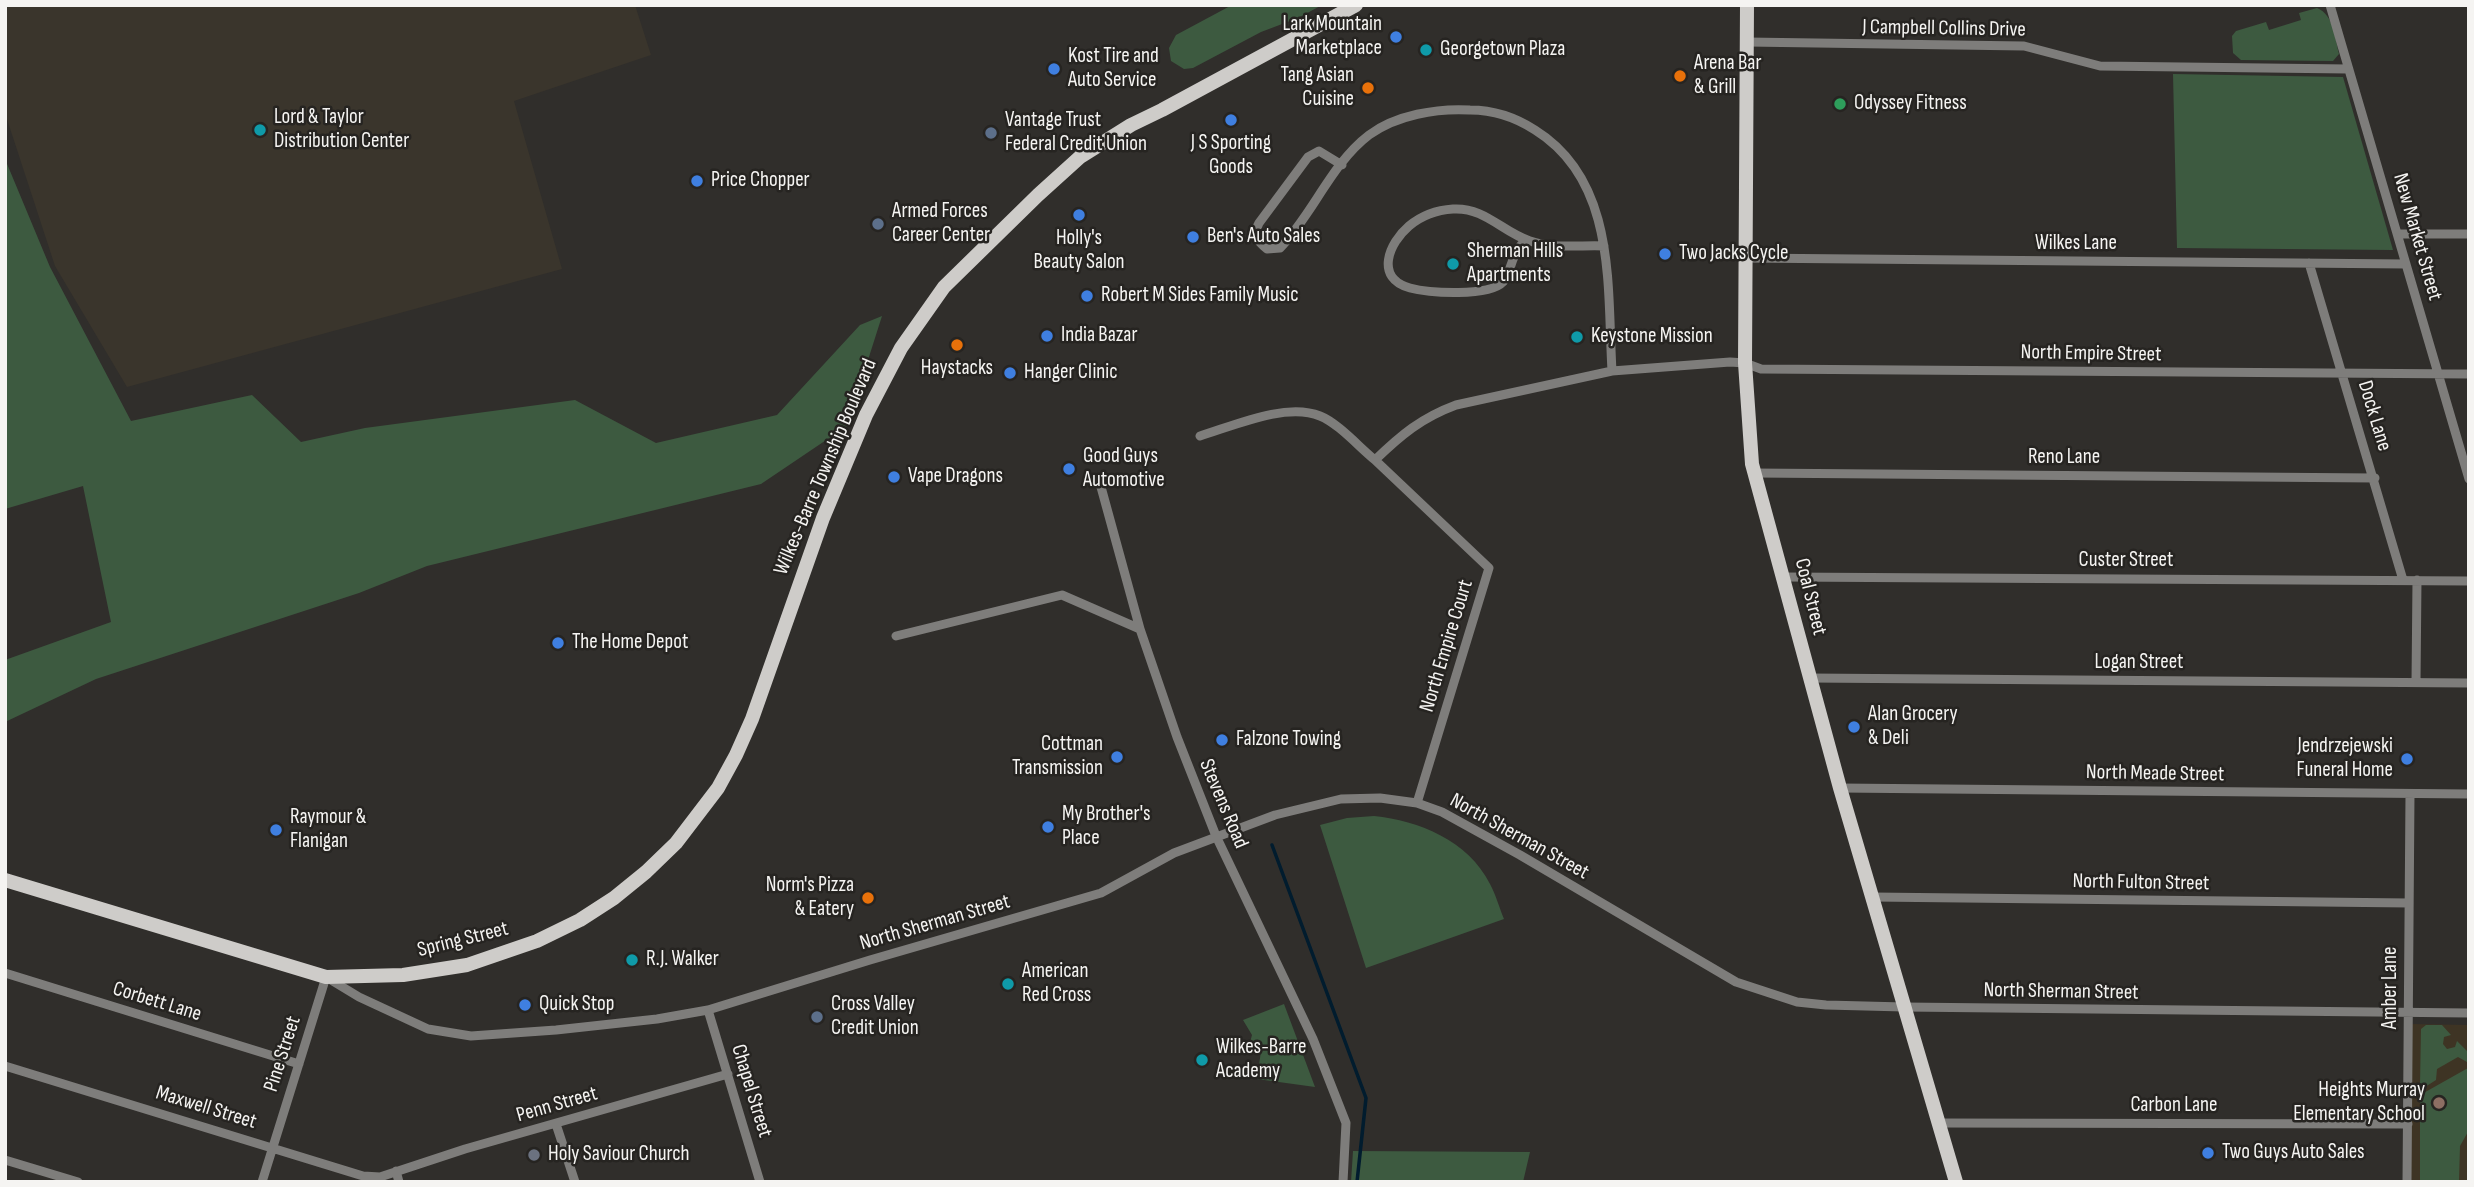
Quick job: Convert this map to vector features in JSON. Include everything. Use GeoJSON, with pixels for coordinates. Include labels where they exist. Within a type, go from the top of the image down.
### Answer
{"type":"FeatureCollection","features":[{"type":"Feature","properties":{"kind":"main road","name":"Wilkes-Barre Township Boulevard"},"geometry":{"type":"LineString","coordinates":[[780,634],[823,518],[866,415],[901,348],[944,287],[1019,212],[1080,158],[1131,125],[1356,5]]}},
{"type":"Feature","properties":{"kind":"main road","name":"Coal Street"},"geometry":{"type":"LineString","coordinates":[[1747,5],[1745,363],[1754,473],[1840,788],[1956,1182]]}},
{"type":"Feature","properties":{"kind":"main road","name":"Spring Street"},"geometry":{"type":"LineString","coordinates":[[5,880],[326,977],[403,975],[467,965],[537,941],[580,920],[614,898],[676,843],[718,788],[736,755],[752,719],[780,634]]}},
{"type":"Feature","properties":{"kind":"street","name":"New Market Street"},"geometry":{"type":"LineString","coordinates":[[2330,5],[2469,479]]}},
{"type":"Feature","properties":{"kind":"street","name":"J Campbell Collins Drive"},"geometry":{"type":"LineString","coordinates":[[1747,43],[2024,46],[2100,65],[2348,69]]}},
{"type":"Feature","properties":{"kind":"street"},"geometry":{"type":"LineString","coordinates":[[1342,164],[1319,151],[1308,157],[1259,223],[1255,236],[1257,242],[1268,249],[1280,248],[1342,164],[1371,134],[1397,121],[1462,109],[1487,110],[1510,116],[1548,138],[1566,154],[1582,175],[1597,214],[1604,246],[1612,371]]}},
{"type":"Feature","properties":{"kind":"street"},"geometry":{"type":"LineString","coordinates":[[1525,240],[1502,284],[1491,289],[1469,292],[1410,288],[1392,277],[1388,268],[1387,258],[1407,228],[1426,215],[1438,211],[1475,211],[1488,216],[1525,240],[1540,244],[1604,246]]}},
{"type":"Feature","properties":{"kind":"street"},"geometry":{"type":"LineString","coordinates":[[2398,234],[2469,234]]}},
{"type":"Feature","properties":{"kind":"street","name":"Wilkes Lane"},"geometry":{"type":"LineString","coordinates":[[1746,258],[2406,264]]}},
{"type":"Feature","properties":{"kind":"street","name":"Dock Lane"},"geometry":{"type":"LineString","coordinates":[[2309,263],[2375,478],[2403,580]]}},
{"type":"Feature","properties":{"kind":"street"},"geometry":{"type":"LineString","coordinates":[[1374,460],[1401,434],[1431,414],[1469,402],[1612,371],[1745,363]]}},
{"type":"Feature","properties":{"kind":"street","name":"North Empire Street"},"geometry":{"type":"LineString","coordinates":[[1745,363],[1761,369],[2469,373]]}},
{"type":"Feature","properties":{"kind":"street","name":"North Empire Court"},"geometry":{"type":"LineString","coordinates":[[1200,436],[1272,414],[1297,412],[1321,416],[1374,460],[1489,568],[1418,803]]}},
{"type":"Feature","properties":{"kind":"street","name":"Reno Lane"},"geometry":{"type":"LineString","coordinates":[[1754,473],[2375,478]]}},
{"type":"Feature","properties":{"kind":"street","name":"Stevens Road"},"geometry":{"type":"LineString","coordinates":[[1101,486],[1140,629],[1177,737],[1216,836],[1313,1039],[1346,1123],[1343,1182]]}},
{"type":"Feature","properties":{"kind":"street","name":"Custer Street"},"geometry":{"type":"LineString","coordinates":[[1784,577],[2469,581]]}},
{"type":"Feature","properties":{"kind":"street"},"geometry":{"type":"LineString","coordinates":[[2416,682],[2417,580]]}},
{"type":"Feature","properties":{"kind":"street"},"geometry":{"type":"LineString","coordinates":[[896,636],[1062,595],[1140,629]]}},
{"type":"Feature","properties":{"kind":"street","name":"Logan Street"},"geometry":{"type":"LineString","coordinates":[[1810,678],[2469,683]]}},
{"type":"Feature","properties":{"kind":"street","name":"North Meade Street"},"geometry":{"type":"LineString","coordinates":[[1840,788],[2469,794]]}},
{"type":"Feature","properties":{"kind":"street","name":"Amber Lane"},"geometry":{"type":"LineString","coordinates":[[2407,1182],[2410,794]]}},
{"type":"Feature","properties":{"kind":"street","name":"North Sherman Street"},"geometry":{"type":"LineString","coordinates":[[326,977],[359,997],[428,1029],[471,1036],[657,1019],[708,1010],[1101,893],[1174,853],[1275,815],[1341,799],[1380,798],[1418,803],[1442,812],[1736,982],[1797,1002],[1903,1007],[2469,1013]]}},
{"type":"Feature","properties":{"kind":"street","name":"North Fulton Street"},"geometry":{"type":"LineString","coordinates":[[1873,898],[2409,903]]}},
{"type":"Feature","properties":{"kind":"street","name":"Corbett Lane"},"geometry":{"type":"LineString","coordinates":[[5,973],[299,1064]]}},
{"type":"Feature","properties":{"kind":"street","name":"Pine Street"},"geometry":{"type":"LineString","coordinates":[[262,1182],[326,977]]}},
{"type":"Feature","properties":{"kind":"street","name":"Chapel Street"},"geometry":{"type":"LineString","coordinates":[[708,1010],[760,1182]]}},
{"type":"Feature","properties":{"kind":"street","name":"Maxwell Street"},"geometry":{"type":"LineString","coordinates":[[5,1066],[363,1176],[380,1177],[396,1171]]}},
{"type":"Feature","properties":{"kind":"street","name":"Penn Street"},"geometry":{"type":"LineString","coordinates":[[396,1171],[728,1074]]}},
{"type":"Feature","properties":{"kind":"street","name":"Carbon Lane"},"geometry":{"type":"LineString","coordinates":[[1940,1123],[2408,1124]]}},
{"type":"Feature","properties":{"kind":"street"},"geometry":{"type":"LineString","coordinates":[[556,1124],[575,1182]]}},
{"type":"Feature","properties":{"kind":"street"},"geometry":{"type":"LineString","coordinates":[[5,1160],[78,1182]]}},
{"type":"Feature","properties":{"kind":"street"},"geometry":{"type":"LineString","coordinates":[[396,1171],[399,1182]]}},
{"type":"Feature","properties":{"kind":"shaded area"},"geometry":{"type":"Polygon","coordinates":[[[5,5],[635,5],[651,55],[514,101],[562,269],[127,387],[55,266],[5,113],[5,5]]]}},
{"type":"Feature","properties":{"kind":"shaded area","name":"Heights Murray Elementary School"},"geometry":{"type":"Polygon","coordinates":[[[2410,1024],[2469,1025],[2469,1182],[2409,1182],[2410,1024]]]}},
{"type":"Feature","properties":{"kind":"green space"},"geometry":{"type":"Polygon","coordinates":[[[1232,5],[1322,5],[1298,18],[1261,32],[1193,68],[1184,69],[1171,61],[1169,48],[1176,35],[1232,5]]]}},
{"type":"Feature","properties":{"kind":"green space"},"geometry":{"type":"Polygon","coordinates":[[[2317,8],[2327,16],[2333,28],[2339,54],[2333,61],[2241,60],[2233,53],[2232,36],[2236,31],[2266,22],[2269,30],[2301,20],[2299,13],[2317,8]]]}},
{"type":"Feature","properties":{"kind":"green space"},"geometry":{"type":"Polygon","coordinates":[[[2173,74],[2343,77],[2393,250],[2177,248],[2173,74]]]}},
{"type":"Feature","properties":{"kind":"green space"},"geometry":{"type":"Polygon","coordinates":[[[5,159],[50,267],[131,421],[252,395],[301,442],[365,428],[575,400],[656,443],[777,415],[860,325],[882,316],[847,426],[761,484],[427,566],[359,593],[96,679],[5,722],[5,660],[111,622],[83,486],[5,509],[5,159]]]}},
{"type":"Feature","properties":{"kind":"green space"},"geometry":{"type":"Polygon","coordinates":[[[1374,816],[1425,828],[1455,844],[1481,869],[1504,919],[1366,968],[1320,825],[1347,818],[1374,816]]]}},
{"type":"Feature","properties":{"kind":"green space"},"geometry":{"type":"Polygon","coordinates":[[[1284,1004],[1315,1087],[1257,1079],[1261,1051],[1249,1046],[1252,1035],[1243,1020],[1284,1004]]]}},
{"type":"Feature","properties":{"kind":"green space"},"geometry":{"type":"Polygon","coordinates":[[[2426,1025],[2442,1025],[2451,1035],[2444,1037],[2443,1044],[2447,1049],[2455,1047],[2457,1041],[2467,1051],[2467,1062],[2458,1057],[2437,1069],[2436,1080],[2425,1087],[2420,1085],[2421,1029],[2426,1025]]]}},
{"type":"Feature","properties":{"kind":"green space"},"geometry":{"type":"Polygon","coordinates":[[[2468,1068],[2469,1130],[2460,1146],[2459,1182],[2420,1182],[2420,1095],[2468,1068]]]}},
{"type":"Feature","properties":{"kind":"green space"},"geometry":{"type":"Polygon","coordinates":[[[1353,1151],[1530,1152],[1523,1182],[1351,1182],[1353,1151]]]}},
{"type":"Feature","properties":{"kind":"waterway"},"geometry":{"type":"LineString","coordinates":[[1272,845],[1366,1098],[1357,1182]]}},
{"type":"Feature","properties":{"kind":"place","name":"Lark Mountain Marketplace"},"geometry":{"type":"Point","coordinates":[1396,37]}},
{"type":"Feature","properties":{"kind":"place","name":"Georgetown Plaza"},"geometry":{"type":"Point","coordinates":[1426,50]}},
{"type":"Feature","properties":{"kind":"place","name":"Kost Tire and Auto Service"},"geometry":{"type":"Point","coordinates":[1054,69]}},
{"type":"Feature","properties":{"kind":"place","name":"Arena Bar & Grill"},"geometry":{"type":"Point","coordinates":[1680,76]}},
{"type":"Feature","properties":{"kind":"place","name":"Tang Asian Cuisine"},"geometry":{"type":"Point","coordinates":[1368,88]}},
{"type":"Feature","properties":{"kind":"place","name":"Odyssey Fitness"},"geometry":{"type":"Point","coordinates":[1840,104]}},
{"type":"Feature","properties":{"kind":"place","name":"J S Sporting Goods"},"geometry":{"type":"Point","coordinates":[1231,120]}},
{"type":"Feature","properties":{"kind":"place","name":"Lord & Taylor Distribution Center"},"geometry":{"type":"Point","coordinates":[260,130]}},
{"type":"Feature","properties":{"kind":"place","name":"Vantage Trust Federal Credit Union"},"geometry":{"type":"Point","coordinates":[991,133]}},
{"type":"Feature","properties":{"kind":"place","name":"Price Chopper"},"geometry":{"type":"Point","coordinates":[697,181]}},
{"type":"Feature","properties":{"kind":"place","name":"Holly's Beauty Salon"},"geometry":{"type":"Point","coordinates":[1079,215]}},
{"type":"Feature","properties":{"kind":"place","name":"Armed Forces Career Center"},"geometry":{"type":"Point","coordinates":[878,224]}},
{"type":"Feature","properties":{"kind":"place","name":"Ben's Auto Sales"},"geometry":{"type":"Point","coordinates":[1193,237]}},
{"type":"Feature","properties":{"kind":"place","name":"Two Jacks Cycle"},"geometry":{"type":"Point","coordinates":[1665,254]}},
{"type":"Feature","properties":{"kind":"place","name":"Sherman Hills Apartments"},"geometry":{"type":"Point","coordinates":[1453,264]}},
{"type":"Feature","properties":{"kind":"place","name":"Robert M Sides Family Music"},"geometry":{"type":"Point","coordinates":[1087,296]}},
{"type":"Feature","properties":{"kind":"place","name":"India Bazar"},"geometry":{"type":"Point","coordinates":[1047,336]}},
{"type":"Feature","properties":{"kind":"place","name":"Keystone Mission"},"geometry":{"type":"Point","coordinates":[1577,337]}},
{"type":"Feature","properties":{"kind":"place","name":"Haystacks"},"geometry":{"type":"Point","coordinates":[957,345]}},
{"type":"Feature","properties":{"kind":"place","name":"Hanger Clinic"},"geometry":{"type":"Point","coordinates":[1010,373]}},
{"type":"Feature","properties":{"kind":"place","name":"Good Guys Automotive"},"geometry":{"type":"Point","coordinates":[1069,469]}},
{"type":"Feature","properties":{"kind":"place","name":"Vape Dragons"},"geometry":{"type":"Point","coordinates":[894,477]}},
{"type":"Feature","properties":{"kind":"place","name":"The Home Depot"},"geometry":{"type":"Point","coordinates":[558,643]}},
{"type":"Feature","properties":{"kind":"place","name":"Alan Grocery & Deli"},"geometry":{"type":"Point","coordinates":[1854,727]}},
{"type":"Feature","properties":{"kind":"place","name":"Falzone Towing"},"geometry":{"type":"Point","coordinates":[1222,740]}},
{"type":"Feature","properties":{"kind":"place","name":"Cottman Transmission"},"geometry":{"type":"Point","coordinates":[1117,757]}},
{"type":"Feature","properties":{"kind":"place","name":"Jendrzejewski Funeral Home"},"geometry":{"type":"Point","coordinates":[2407,759]}},
{"type":"Feature","properties":{"kind":"place","name":"My Brother's Place"},"geometry":{"type":"Point","coordinates":[1048,827]}},
{"type":"Feature","properties":{"kind":"place","name":"Raymour & Flanigan"},"geometry":{"type":"Point","coordinates":[276,830]}},
{"type":"Feature","properties":{"kind":"place","name":"Norm's Pizza & Eatery"},"geometry":{"type":"Point","coordinates":[868,898]}},
{"type":"Feature","properties":{"kind":"place","name":"R.J. Walker"},"geometry":{"type":"Point","coordinates":[632,960]}},
{"type":"Feature","properties":{"kind":"place","name":"American Red Cross"},"geometry":{"type":"Point","coordinates":[1008,984]}},
{"type":"Feature","properties":{"kind":"place","name":"Quick Stop"},"geometry":{"type":"Point","coordinates":[525,1005]}},
{"type":"Feature","properties":{"kind":"place","name":"Cross Valley Credit Union"},"geometry":{"type":"Point","coordinates":[817,1017]}},
{"type":"Feature","properties":{"kind":"place","name":"Wilkes-Barre Academy"},"geometry":{"type":"Point","coordinates":[1202,1060]}},
{"type":"Feature","properties":{"kind":"place","name":"Heights Murray Elementary School"},"geometry":{"type":"Point","coordinates":[2439,1103]}},
{"type":"Feature","properties":{"kind":"place","name":"Two Guys Auto Sales"},"geometry":{"type":"Point","coordinates":[2208,1153]}},
{"type":"Feature","properties":{"kind":"place","name":"Holy Saviour Church"},"geometry":{"type":"Point","coordinates":[534,1155]}}]}
